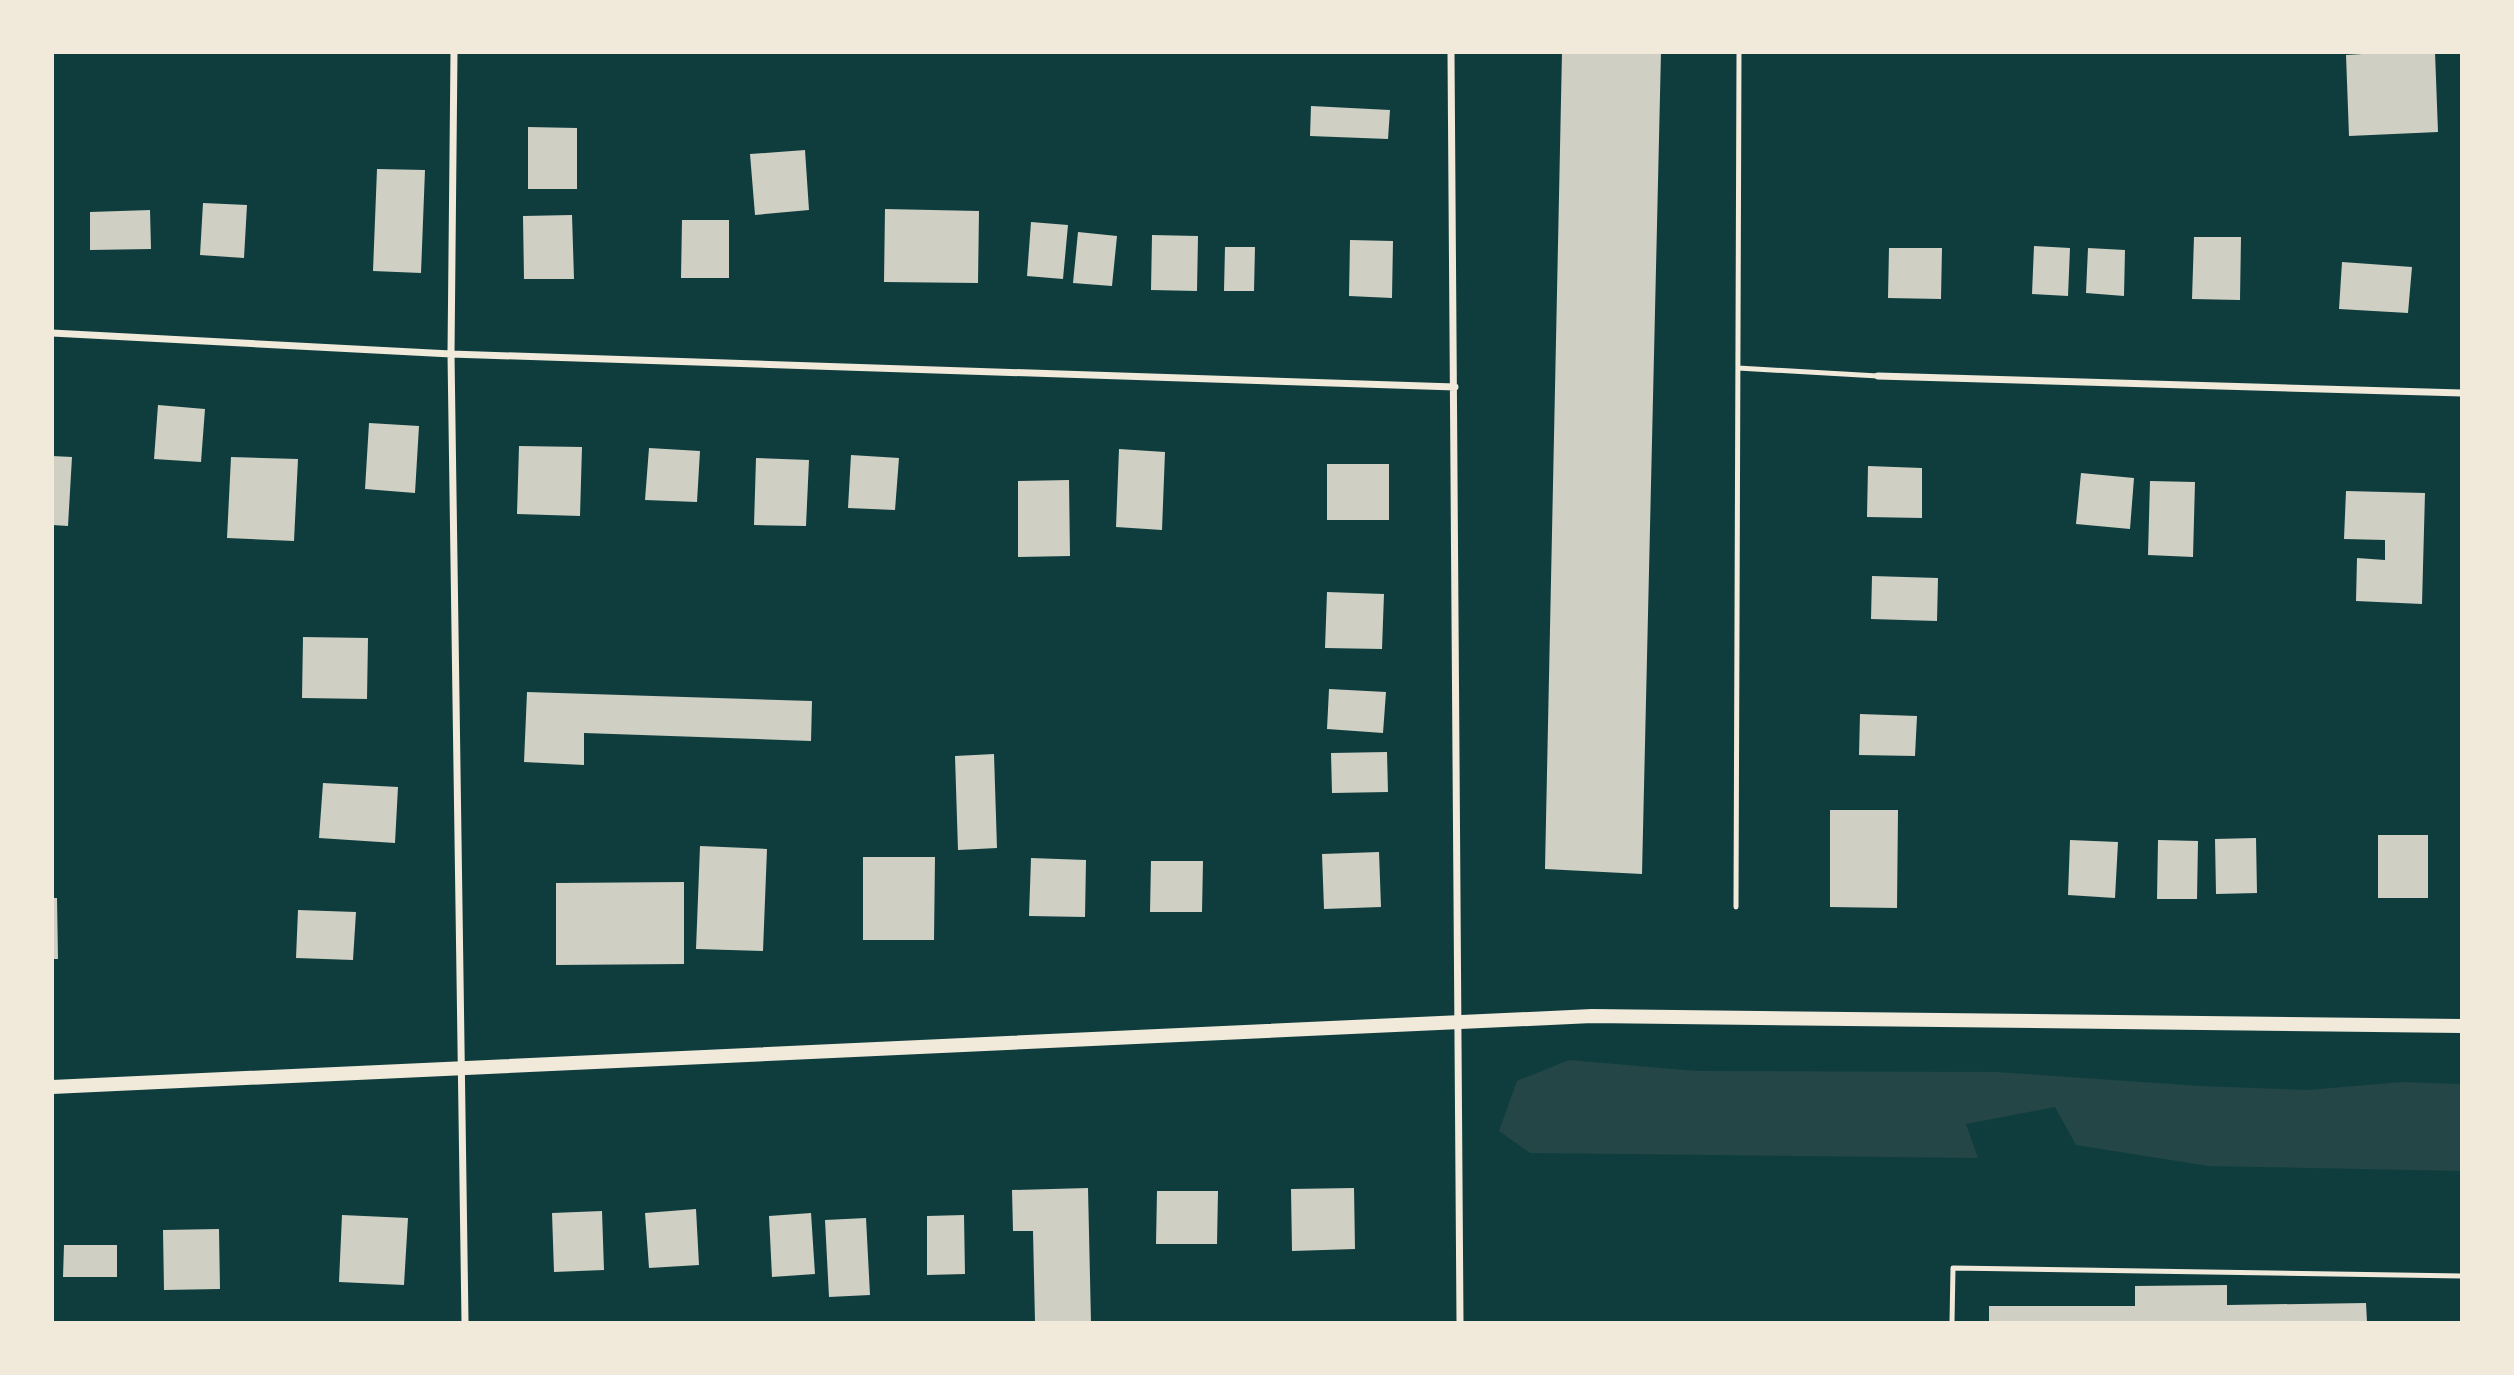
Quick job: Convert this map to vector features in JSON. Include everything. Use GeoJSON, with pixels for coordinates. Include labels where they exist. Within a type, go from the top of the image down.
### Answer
{"type":"FeatureCollection","features":[{"type":"Feature","properties":{"kind":"main road"},"geometry":{"type":"LineString","coordinates":[[52,1087],[1592,1016],[2462,1026]]}},
{"type":"Feature","properties":{"kind":"street"},"geometry":{"type":"LineString","coordinates":[[454,52],[451,354],[465,1322]]}},
{"type":"Feature","properties":{"kind":"street"},"geometry":{"type":"LineString","coordinates":[[1451,52],[1460,1322]]}},
{"type":"Feature","properties":{"kind":"street"},"geometry":{"type":"LineString","coordinates":[[52,333],[451,354],[1455,387]]}},
{"type":"Feature","properties":{"kind":"street"},"geometry":{"type":"LineString","coordinates":[[1878,376],[2462,393]]}},
{"type":"Feature","properties":{"kind":"lane"},"geometry":{"type":"LineString","coordinates":[[1736,907],[1739,52]]}},
{"type":"Feature","properties":{"kind":"lane"},"geometry":{"type":"LineString","coordinates":[[1738,368],[1878,376]]}},
{"type":"Feature","properties":{"kind":"lane"},"geometry":{"type":"LineString","coordinates":[[1952,1322],[1953,1268],[2462,1276]]}},
{"type":"Feature","properties":{"kind":"shaded area"},"geometry":{"type":"Polygon","coordinates":[[[1569,1060],[1697,1071],[1996,1072],[2200,1086],[2308,1090],[2401,1082],[2461,1084],[2461,1171],[2208,1166],[2076,1145],[2055,1107],[1966,1124],[1978,1158],[1530,1153],[1499,1131],[1517,1081],[1569,1060]]]}},
{"type":"Feature","properties":{"kind":"building"},"geometry":{"type":"Polygon","coordinates":[[[1562,52],[1661,52],[1642,874],[1545,869],[1562,52]]]}},
{"type":"Feature","properties":{"kind":"building"},"geometry":{"type":"Polygon","coordinates":[[[2435,52],[2438,132],[2349,136],[2346,55],[2435,52]]]}},
{"type":"Feature","properties":{"kind":"building"},"geometry":{"type":"Polygon","coordinates":[[[1311,106],[1390,110],[1388,139],[1310,136],[1311,106]]]}},
{"type":"Feature","properties":{"kind":"building"},"geometry":{"type":"Polygon","coordinates":[[[528,127],[577,128],[577,189],[528,189],[528,127]]]}},
{"type":"Feature","properties":{"kind":"building"},"geometry":{"type":"Polygon","coordinates":[[[805,150],[809,210],[755,215],[750,154],[805,150]]]}},
{"type":"Feature","properties":{"kind":"building"},"geometry":{"type":"Polygon","coordinates":[[[377,169],[425,170],[421,273],[373,271],[377,169]]]}},
{"type":"Feature","properties":{"kind":"building"},"geometry":{"type":"Polygon","coordinates":[[[203,203],[247,205],[244,258],[200,255],[203,203]]]}},
{"type":"Feature","properties":{"kind":"building"},"geometry":{"type":"Polygon","coordinates":[[[885,209],[979,211],[978,283],[884,282],[885,209]]]}},
{"type":"Feature","properties":{"kind":"building"},"geometry":{"type":"Polygon","coordinates":[[[150,210],[151,249],[90,250],[90,212],[150,210]]]}},
{"type":"Feature","properties":{"kind":"building"},"geometry":{"type":"Polygon","coordinates":[[[572,215],[574,279],[524,279],[523,216],[572,215]]]}},
{"type":"Feature","properties":{"kind":"building"},"geometry":{"type":"Polygon","coordinates":[[[682,220],[729,220],[729,278],[681,278],[682,220]]]}},
{"type":"Feature","properties":{"kind":"building"},"geometry":{"type":"Polygon","coordinates":[[[1031,222],[1068,225],[1063,279],[1027,276],[1031,222]]]}},
{"type":"Feature","properties":{"kind":"building"},"geometry":{"type":"Polygon","coordinates":[[[1078,232],[1117,236],[1112,286],[1073,283],[1078,232]]]}},
{"type":"Feature","properties":{"kind":"building"},"geometry":{"type":"Polygon","coordinates":[[[1152,235],[1198,236],[1197,291],[1151,290],[1152,235]]]}},
{"type":"Feature","properties":{"kind":"building"},"geometry":{"type":"Polygon","coordinates":[[[2194,237],[2241,237],[2240,300],[2192,299],[2194,237]]]}},
{"type":"Feature","properties":{"kind":"building"},"geometry":{"type":"Polygon","coordinates":[[[1350,240],[1393,241],[1392,298],[1349,296],[1350,240]]]}},
{"type":"Feature","properties":{"kind":"building"},"geometry":{"type":"Polygon","coordinates":[[[2034,246],[2070,248],[2068,296],[2032,294],[2034,246]]]}},
{"type":"Feature","properties":{"kind":"building"},"geometry":{"type":"Polygon","coordinates":[[[1225,247],[1255,247],[1254,291],[1224,291],[1225,247]]]}},
{"type":"Feature","properties":{"kind":"building"},"geometry":{"type":"Polygon","coordinates":[[[1889,248],[1942,248],[1941,299],[1888,298],[1889,248]]]}},
{"type":"Feature","properties":{"kind":"building"},"geometry":{"type":"Polygon","coordinates":[[[2088,248],[2125,250],[2124,296],[2086,293],[2088,248]]]}},
{"type":"Feature","properties":{"kind":"building"},"geometry":{"type":"Polygon","coordinates":[[[2342,262],[2412,267],[2408,313],[2339,309],[2342,262]]]}},
{"type":"Feature","properties":{"kind":"building"},"geometry":{"type":"Polygon","coordinates":[[[158,405],[205,409],[201,462],[154,459],[158,405]]]}},
{"type":"Feature","properties":{"kind":"building"},"geometry":{"type":"Polygon","coordinates":[[[369,423],[419,426],[415,493],[365,489],[369,423]]]}},
{"type":"Feature","properties":{"kind":"building"},"geometry":{"type":"Polygon","coordinates":[[[519,446],[582,447],[580,516],[517,514],[519,446]]]}},
{"type":"Feature","properties":{"kind":"building"},"geometry":{"type":"Polygon","coordinates":[[[649,448],[700,451],[697,502],[645,500],[649,448]]]}},
{"type":"Feature","properties":{"kind":"building"},"geometry":{"type":"Polygon","coordinates":[[[1119,449],[1165,452],[1162,530],[1116,527],[1119,449]]]}},
{"type":"Feature","properties":{"kind":"building"},"geometry":{"type":"Polygon","coordinates":[[[851,455],[899,458],[895,510],[848,508],[851,455]]]}},
{"type":"Feature","properties":{"kind":"building"},"geometry":{"type":"Polygon","coordinates":[[[52,456],[72,457],[68,526],[52,525],[52,456]]]}},
{"type":"Feature","properties":{"kind":"building"},"geometry":{"type":"Polygon","coordinates":[[[231,457],[298,459],[294,541],[227,538],[231,457]]]}},
{"type":"Feature","properties":{"kind":"building"},"geometry":{"type":"Polygon","coordinates":[[[756,458],[809,460],[806,526],[754,525],[756,458]]]}},
{"type":"Feature","properties":{"kind":"building"},"geometry":{"type":"Polygon","coordinates":[[[1327,464],[1389,464],[1389,520],[1327,520],[1327,464]]]}},
{"type":"Feature","properties":{"kind":"building"},"geometry":{"type":"Polygon","coordinates":[[[1868,466],[1922,468],[1922,518],[1867,517],[1868,466]]]}},
{"type":"Feature","properties":{"kind":"building"},"geometry":{"type":"Polygon","coordinates":[[[2081,473],[2134,478],[2130,529],[2076,524],[2081,473]]]}},
{"type":"Feature","properties":{"kind":"building"},"geometry":{"type":"Polygon","coordinates":[[[1069,480],[1070,556],[1018,557],[1018,481],[1069,480]]]}},
{"type":"Feature","properties":{"kind":"building"},"geometry":{"type":"Polygon","coordinates":[[[2150,481],[2195,482],[2193,557],[2148,555],[2150,481]]]}},
{"type":"Feature","properties":{"kind":"building"},"geometry":{"type":"Polygon","coordinates":[[[2346,491],[2425,493],[2422,604],[2356,601],[2357,558],[2385,560],[2385,540],[2344,539],[2346,491]]]}},
{"type":"Feature","properties":{"kind":"building"},"geometry":{"type":"Polygon","coordinates":[[[1872,576],[1938,578],[1937,621],[1871,619],[1872,576]]]}},
{"type":"Feature","properties":{"kind":"building"},"geometry":{"type":"Polygon","coordinates":[[[1327,592],[1384,594],[1382,649],[1325,648],[1327,592]]]}},
{"type":"Feature","properties":{"kind":"building"},"geometry":{"type":"Polygon","coordinates":[[[303,637],[368,638],[367,699],[302,698],[303,637]]]}},
{"type":"Feature","properties":{"kind":"building"},"geometry":{"type":"Polygon","coordinates":[[[1329,689],[1386,692],[1383,733],[1327,729],[1329,689]]]}},
{"type":"Feature","properties":{"kind":"building"},"geometry":{"type":"Polygon","coordinates":[[[527,692],[812,701],[811,741],[584,733],[584,765],[524,762],[527,692]]]}},
{"type":"Feature","properties":{"kind":"building"},"geometry":{"type":"Polygon","coordinates":[[[1860,714],[1917,716],[1915,756],[1859,755],[1860,714]]]}},
{"type":"Feature","properties":{"kind":"building"},"geometry":{"type":"Polygon","coordinates":[[[1387,752],[1388,792],[1332,793],[1331,753],[1387,752]]]}},
{"type":"Feature","properties":{"kind":"building"},"geometry":{"type":"Polygon","coordinates":[[[994,754],[997,848],[958,850],[955,756],[994,754]]]}},
{"type":"Feature","properties":{"kind":"building"},"geometry":{"type":"Polygon","coordinates":[[[323,783],[398,787],[395,843],[319,838],[323,783]]]}},
{"type":"Feature","properties":{"kind":"building"},"geometry":{"type":"Polygon","coordinates":[[[1830,810],[1898,810],[1897,908],[1830,907],[1830,810]]]}},
{"type":"Feature","properties":{"kind":"building"},"geometry":{"type":"Polygon","coordinates":[[[2378,835],[2428,835],[2428,898],[2378,898],[2378,835]]]}},
{"type":"Feature","properties":{"kind":"building"},"geometry":{"type":"Polygon","coordinates":[[[2256,838],[2257,893],[2216,894],[2215,839],[2256,838]]]}},
{"type":"Feature","properties":{"kind":"building"},"geometry":{"type":"Polygon","coordinates":[[[2070,840],[2118,842],[2115,898],[2068,895],[2070,840]]]}},
{"type":"Feature","properties":{"kind":"building"},"geometry":{"type":"Polygon","coordinates":[[[2158,840],[2198,841],[2197,899],[2157,899],[2158,840]]]}},
{"type":"Feature","properties":{"kind":"building"},"geometry":{"type":"Polygon","coordinates":[[[700,846],[767,849],[763,951],[696,949],[700,846]]]}},
{"type":"Feature","properties":{"kind":"building"},"geometry":{"type":"Polygon","coordinates":[[[1379,852],[1381,907],[1324,909],[1322,854],[1379,852]]]}},
{"type":"Feature","properties":{"kind":"building"},"geometry":{"type":"Polygon","coordinates":[[[863,857],[935,857],[934,940],[863,940],[863,857]]]}},
{"type":"Feature","properties":{"kind":"building"},"geometry":{"type":"Polygon","coordinates":[[[1031,858],[1086,860],[1085,917],[1029,916],[1031,858]]]}},
{"type":"Feature","properties":{"kind":"building"},"geometry":{"type":"Polygon","coordinates":[[[1151,861],[1203,861],[1202,912],[1150,912],[1151,861]]]}},
{"type":"Feature","properties":{"kind":"building"},"geometry":{"type":"Polygon","coordinates":[[[684,882],[684,964],[556,965],[556,883],[684,882]]]}},
{"type":"Feature","properties":{"kind":"building"},"geometry":{"type":"Polygon","coordinates":[[[52,898],[57,898],[58,959],[52,959],[52,898]]]}},
{"type":"Feature","properties":{"kind":"building"},"geometry":{"type":"Polygon","coordinates":[[[298,910],[356,912],[353,960],[296,958],[298,910]]]}},
{"type":"Feature","properties":{"kind":"building"},"geometry":{"type":"Polygon","coordinates":[[[1088,1188],[1091,1322],[1035,1322],[1033,1231],[1013,1231],[1012,1190],[1088,1188]]]}},
{"type":"Feature","properties":{"kind":"building"},"geometry":{"type":"Polygon","coordinates":[[[1354,1188],[1355,1249],[1292,1251],[1291,1189],[1354,1188]]]}},
{"type":"Feature","properties":{"kind":"building"},"geometry":{"type":"Polygon","coordinates":[[[1157,1191],[1218,1191],[1217,1244],[1156,1244],[1157,1191]]]}},
{"type":"Feature","properties":{"kind":"building"},"geometry":{"type":"Polygon","coordinates":[[[696,1209],[699,1265],[649,1268],[645,1213],[696,1209]]]}},
{"type":"Feature","properties":{"kind":"building"},"geometry":{"type":"Polygon","coordinates":[[[602,1211],[604,1270],[554,1272],[552,1213],[602,1211]]]}},
{"type":"Feature","properties":{"kind":"building"},"geometry":{"type":"Polygon","coordinates":[[[811,1213],[815,1274],[772,1277],[769,1216],[811,1213]]]}},
{"type":"Feature","properties":{"kind":"building"},"geometry":{"type":"Polygon","coordinates":[[[342,1215],[408,1218],[404,1285],[339,1282],[342,1215]]]}},
{"type":"Feature","properties":{"kind":"building"},"geometry":{"type":"Polygon","coordinates":[[[964,1215],[965,1274],[927,1275],[927,1216],[964,1215]]]}},
{"type":"Feature","properties":{"kind":"building"},"geometry":{"type":"Polygon","coordinates":[[[866,1218],[870,1295],[829,1297],[825,1220],[866,1218]]]}},
{"type":"Feature","properties":{"kind":"building"},"geometry":{"type":"Polygon","coordinates":[[[219,1229],[220,1289],[164,1290],[163,1230],[219,1229]]]}},
{"type":"Feature","properties":{"kind":"building"},"geometry":{"type":"Polygon","coordinates":[[[64,1245],[117,1245],[117,1277],[63,1277],[64,1245]]]}},
{"type":"Feature","properties":{"kind":"building"},"geometry":{"type":"Polygon","coordinates":[[[2227,1285],[2227,1305],[2366,1303],[2367,1322],[1989,1322],[1989,1306],[2135,1306],[2135,1286],[2227,1285]]]}}]}
